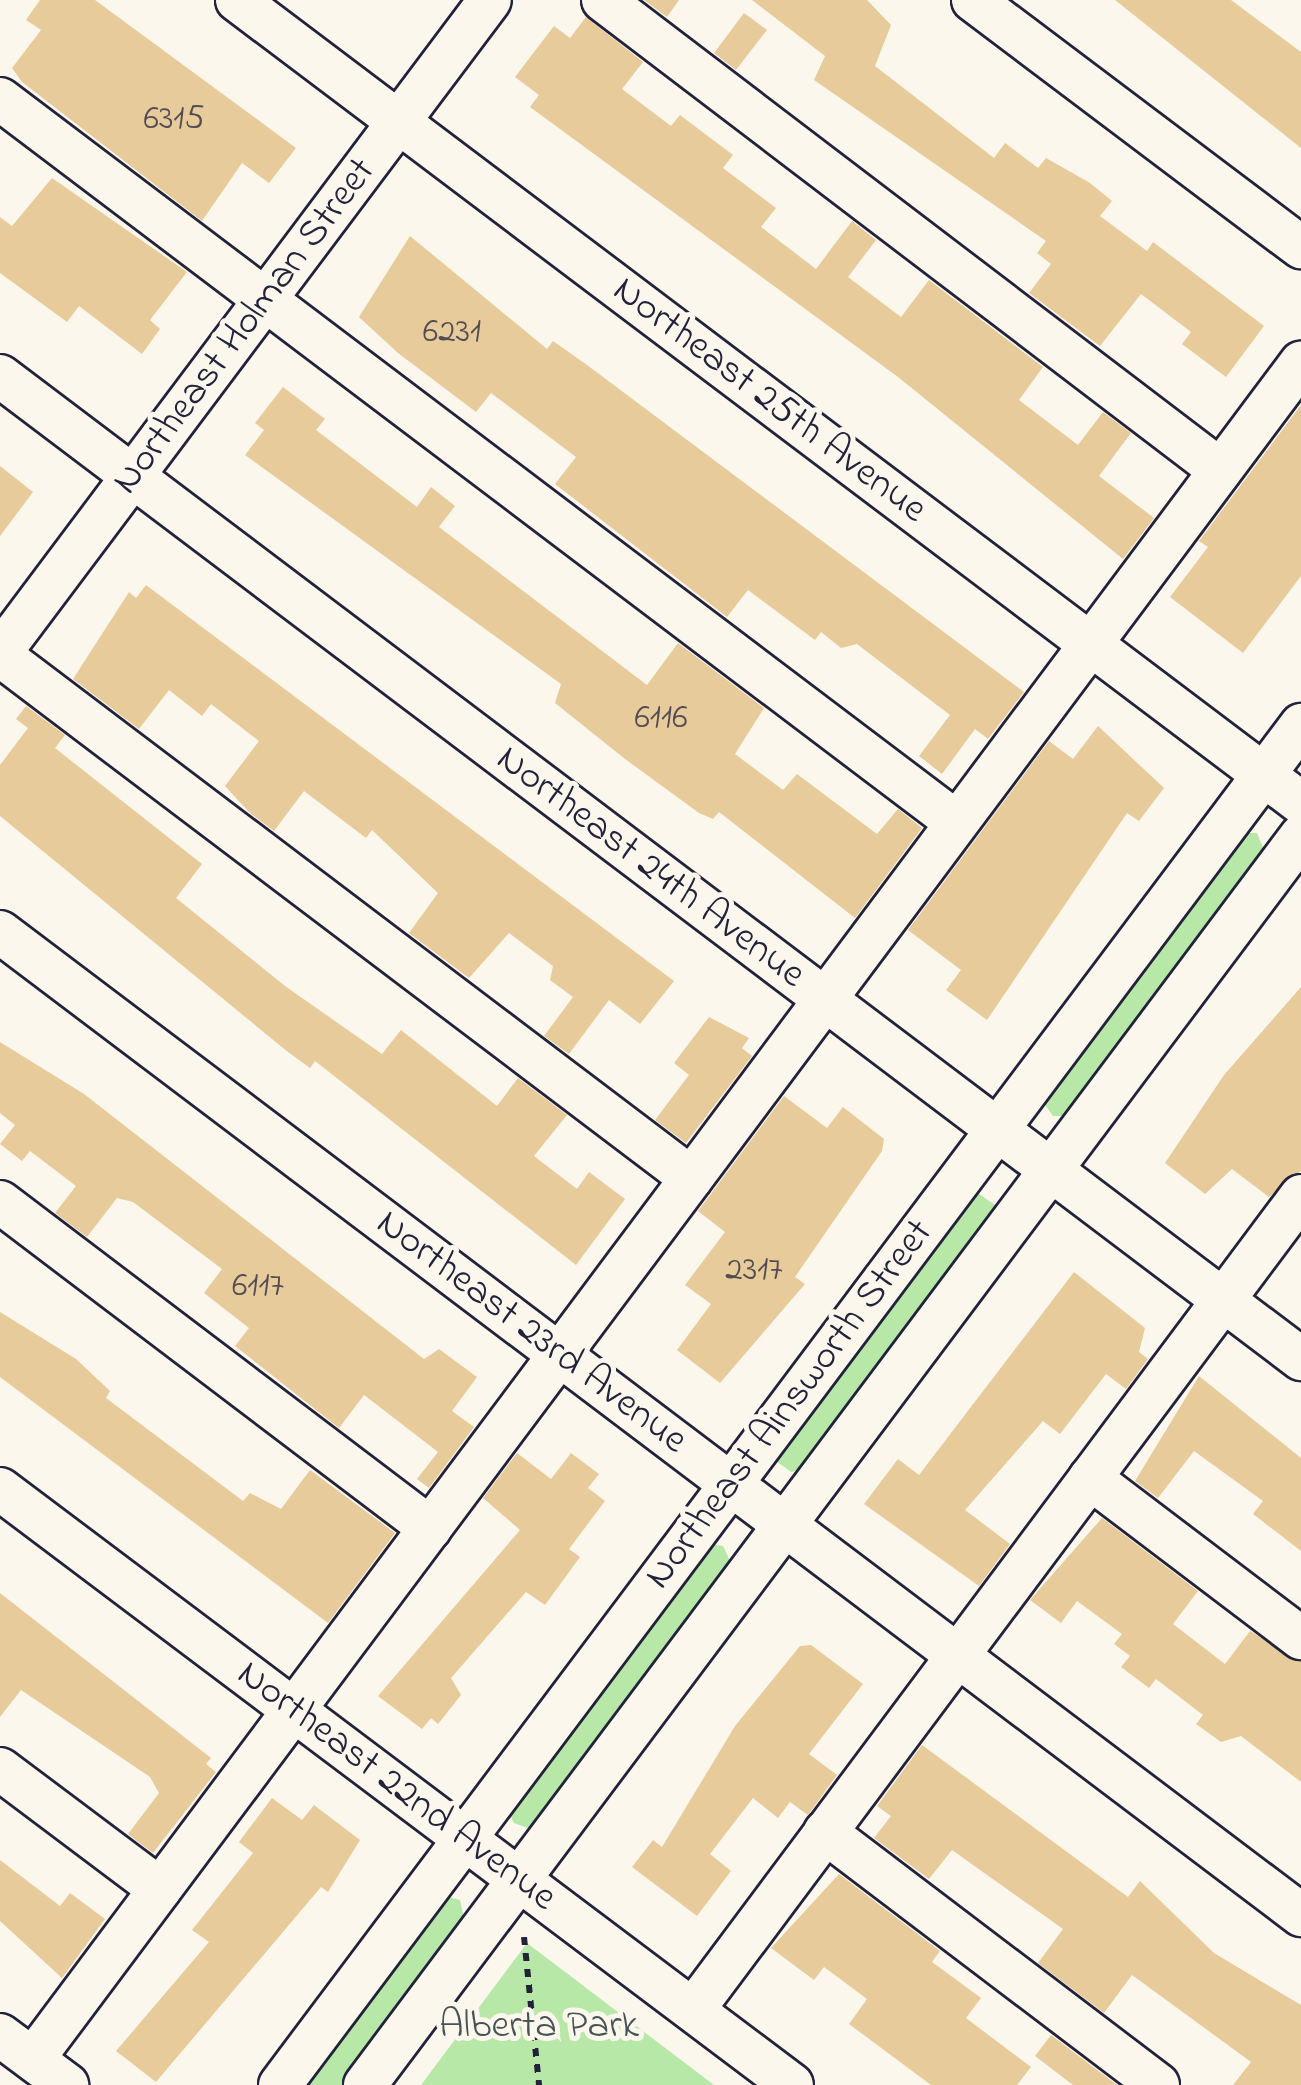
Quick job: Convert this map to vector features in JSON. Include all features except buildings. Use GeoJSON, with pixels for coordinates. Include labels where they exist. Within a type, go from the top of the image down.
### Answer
{"type":"FeatureCollection","features":[{"type":"Feature","properties":{"kind":"street","name":"Northeast 25th Avenue"},"geometry":{"type":"LineString","coordinates":[[237,0],[1301,803]]}},
{"type":"Feature","properties":{"kind":"street","name":"Northeast Holman Street"},"geometry":{"type":"LineString","coordinates":[[0,654],[490,0]]}},
{"type":"Feature","properties":{"kind":"street"},"geometry":{"type":"LineString","coordinates":[[603,0],[1220,470]]}},
{"type":"Feature","properties":{"kind":"street"},"geometry":{"type":"LineString","coordinates":[[973,0],[1301,247]]}},
{"type":"Feature","properties":{"kind":"street"},"geometry":{"type":"LineString","coordinates":[[0,99],[956,822]]}},
{"type":"Feature","properties":{"kind":"street"},"geometry":{"type":"LineString","coordinates":[[66,2085],[16,2047],[160,1889],[1301,362]]}},
{"type":"Feature","properties":{"kind":"street","name":"Northeast 24th Avenue"},"geometry":{"type":"LineString","coordinates":[[0,376],[1301,1359]]}},
{"type":"Feature","properties":{"kind":"street"},"geometry":{"type":"LineString","coordinates":[[0,654],[692,1178]]}},
{"type":"Feature","properties":{"kind":"street","name":"Northeast Ainsworth Street"},"geometry":{"type":"LineString","coordinates":[[280,2085],[1301,725]]}},
{"type":"Feature","properties":{"kind":"street","name":"Northeast Ainsworth Street"},"geometry":{"type":"LineString","coordinates":[[365,2085],[1301,836]]}},
{"type":"Feature","properties":{"kind":"street","name":"Northeast 23rd Avenue"},"geometry":{"type":"LineString","coordinates":[[0,932],[1301,1915]]}},
{"type":"Feature","properties":{"kind":"street"},"geometry":{"type":"LineString","coordinates":[[694,2010],[1301,1196]]}},
{"type":"Feature","properties":{"kind":"street"},"geometry":{"type":"LineString","coordinates":[[0,1202],[430,1528]]}},
{"type":"Feature","properties":{"kind":"street"},"geometry":{"type":"LineString","coordinates":[[1090,1478],[1301,1638]]}},
{"type":"Feature","properties":{"kind":"street","name":"Northeast 22nd Avenue"},"geometry":{"type":"LineString","coordinates":[[0,1489],[792,2085]]}},
{"type":"Feature","properties":{"kind":"street"},"geometry":{"type":"LineString","coordinates":[[0,1770],[160,1889]]}},
{"type":"Feature","properties":{"kind":"street"},"geometry":{"type":"LineString","coordinates":[[824,1832],[1158,2085]]}},
{"type":"Feature","properties":{"kind":"path"},"geometry":{"type":"LineString","coordinates":[[518,1878],[539,2085]]}},
{"type":"Feature","properties":{"kind":"green space"},"geometry":{"type":"Polygon","coordinates":[[[1234,833],[1257,833],[1266,855],[1065,1116],[1053,1116],[1040,1098],[1234,833]]]}},
{"type":"Feature","properties":{"kind":"green space"},"geometry":{"type":"Polygon","coordinates":[[[966,1185],[1001,1209],[807,1469],[791,1472],[776,1461],[774,1442],[966,1185]]]}},
{"type":"Feature","properties":{"kind":"green space"},"geometry":{"type":"Polygon","coordinates":[[[703,1543],[723,1546],[733,1567],[531,1829],[514,1823],[507,1810],[703,1543]]]}},
{"type":"Feature","properties":{"kind":"green space"},"geometry":{"type":"Polygon","coordinates":[[[445,1896],[460,1900],[466,1927],[346,2085],[298,2085],[445,1896]]]}},
{"type":"Feature","properties":{"kind":"green space","name":"Alberta Park"},"geometry":{"type":"Polygon","coordinates":[[[527,1943],[714,2085],[421,2085],[527,1943]]]}}]}
